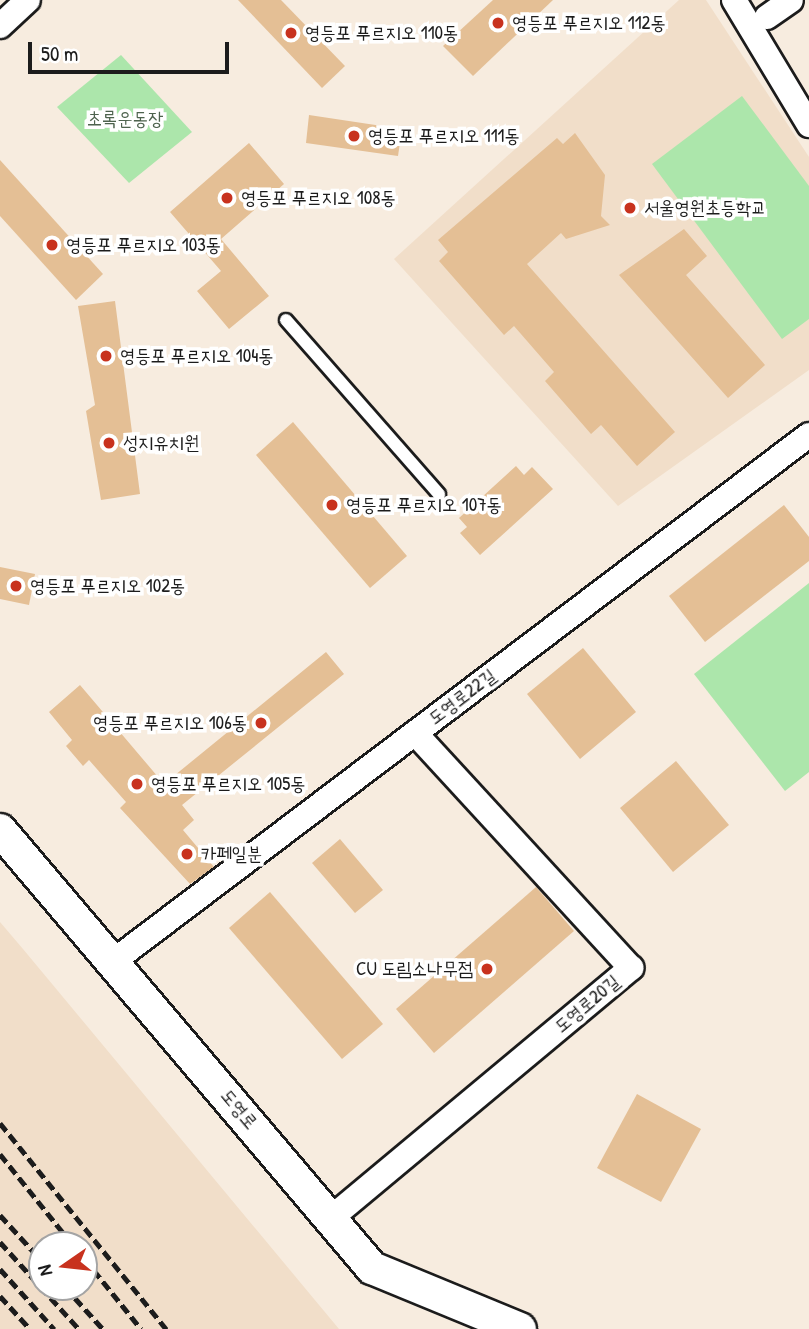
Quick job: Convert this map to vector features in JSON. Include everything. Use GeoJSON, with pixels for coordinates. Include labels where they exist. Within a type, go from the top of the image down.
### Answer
{"type":"FeatureCollection","features":[{"type":"Feature","properties":{"kind":"street"},"geometry":{"type":"LineString","coordinates":[[0,26],[28,0]]}},
{"type":"Feature","properties":{"kind":"street"},"geometry":{"type":"LineString","coordinates":[[734,0],[809,125]]}},
{"type":"Feature","properties":{"kind":"street"},"geometry":{"type":"LineString","coordinates":[[767,17],[791,0]]}},
{"type":"Feature","properties":{"kind":"street","name":"도영로22길"},"geometry":{"type":"LineString","coordinates":[[115,960],[809,435]]}},
{"type":"Feature","properties":{"kind":"street","name":"도영로20길"},"geometry":{"type":"LineString","coordinates":[[331,1218],[631,968],[415,733]]}},
{"type":"Feature","properties":{"kind":"street","name":"도영로"},"geometry":{"type":"LineString","coordinates":[[0,830],[115,960],[372,1268],[520,1329]]}},
{"type":"Feature","properties":{"kind":"lane"},"geometry":{"type":"LineString","coordinates":[[286,320],[439,494]]}},
{"type":"Feature","properties":{"kind":"shaded area","name":"서울영원초등학교"},"geometry":{"type":"Polygon","coordinates":[[[679,0],[706,0],[809,157],[809,370],[618,506],[394,259],[679,0]]]}},
{"type":"Feature","properties":{"kind":"shaded area"},"geometry":{"type":"Polygon","coordinates":[[[0,922],[339,1329],[0,1329],[0,922]]]}},
{"type":"Feature","properties":{"kind":"green space","name":"초록운동장"},"geometry":{"type":"Polygon","coordinates":[[[121,55],[192,132],[129,183],[57,107],[121,55]]]}},
{"type":"Feature","properties":{"kind":"green space"},"geometry":{"type":"Polygon","coordinates":[[[742,96],[809,186],[809,319],[782,339],[652,164],[742,96]]]}},
{"type":"Feature","properties":{"kind":"green space"},"geometry":{"type":"Polygon","coordinates":[[[809,583],[809,772],[785,791],[694,674],[809,583]]]}},
{"type":"Feature","properties":{"kind":"building","name":"영등포 푸르지오 110동"},"geometry":{"type":"Polygon","coordinates":[[[238,0],[281,0],[345,66],[322,88],[238,0]]]}},
{"type":"Feature","properties":{"kind":"building","name":"영등포 푸르지오 112동"},"geometry":{"type":"Polygon","coordinates":[[[493,0],[553,0],[473,76],[443,46],[493,0]]]}},
{"type":"Feature","properties":{"kind":"building","name":"영등포 푸르지오 111동"},"geometry":{"type":"Polygon","coordinates":[[[309,115],[402,129],[398,156],[306,143],[309,115]]]}},
{"type":"Feature","properties":{"kind":"building"},"geometry":{"type":"Polygon","coordinates":[[[575,133],[605,175],[601,216],[610,225],[566,239],[561,233],[527,264],[675,432],[637,466],[601,425],[591,434],[545,381],[554,372],[514,326],[504,335],[439,261],[448,252],[438,240],[557,138],[563,144],[575,133]]]}},
{"type":"Feature","properties":{"kind":"building","name":"영등포 푸르지오 108동"},"geometry":{"type":"Polygon","coordinates":[[[249,143],[284,184],[221,239],[269,296],[229,329],[197,291],[221,271],[170,212],[249,143]]]}},
{"type":"Feature","properties":{"kind":"building","name":"영등포 푸르지오 103동"},"geometry":{"type":"Polygon","coordinates":[[[0,160],[103,274],[76,300],[0,216],[0,160]]]}},
{"type":"Feature","properties":{"kind":"building"},"geometry":{"type":"Polygon","coordinates":[[[684,229],[707,256],[686,275],[765,365],[728,398],[619,275],[684,229]]]}},
{"type":"Feature","properties":{"kind":"building","name":"영등포 푸르지오 104동"},"geometry":{"type":"Polygon","coordinates":[[[115,301],[140,494],[101,500],[86,411],[95,405],[78,306],[115,301]]]}},
{"type":"Feature","properties":{"kind":"building","name":"영등포 푸르지오 107동"},"geometry":{"type":"Polygon","coordinates":[[[293,422],[407,556],[370,588],[256,455],[293,422]]]}},
{"type":"Feature","properties":{"kind":"building"},"geometry":{"type":"Polygon","coordinates":[[[516,466],[524,475],[532,467],[553,489],[480,555],[460,533],[467,527],[459,518],[516,466]]]}},
{"type":"Feature","properties":{"kind":"building"},"geometry":{"type":"Polygon","coordinates":[[[784,505],[809,537],[809,561],[705,642],[669,596],[784,505]]]}},
{"type":"Feature","properties":{"kind":"building","name":"영등포 푸르지오 102동"},"geometry":{"type":"Polygon","coordinates":[[[0,567],[35,574],[29,605],[0,599],[0,567]]]}},
{"type":"Feature","properties":{"kind":"building"},"geometry":{"type":"Polygon","coordinates":[[[583,648],[636,712],[580,759],[527,694],[583,648]]]}},
{"type":"Feature","properties":{"kind":"building"},"geometry":{"type":"Polygon","coordinates":[[[326,652],[344,674],[182,805],[194,820],[183,830],[214,867],[190,884],[120,808],[126,802],[89,760],[83,766],[66,746],[72,740],[49,712],[80,685],[164,784],[326,652]]]}},
{"type":"Feature","properties":{"kind":"building"},"geometry":{"type":"Polygon","coordinates":[[[676,761],[729,825],[673,872],[620,808],[676,761]]]}},
{"type":"Feature","properties":{"kind":"building"},"geometry":{"type":"Polygon","coordinates":[[[340,839],[383,890],[355,913],[312,863],[340,839]]]}},
{"type":"Feature","properties":{"kind":"building"},"geometry":{"type":"Polygon","coordinates":[[[536,887],[574,931],[434,1053],[396,1009],[536,887]]]}},
{"type":"Feature","properties":{"kind":"building"},"geometry":{"type":"Polygon","coordinates":[[[270,892],[383,1024],[342,1059],[229,928],[270,892]]]}},
{"type":"Feature","properties":{"kind":"building"},"geometry":{"type":"Polygon","coordinates":[[[637,1094],[701,1129],[661,1202],[597,1168],[637,1094]]]}},
{"type":"Feature","properties":{"kind":"railway"},"geometry":{"type":"LineString","coordinates":[[0,1123],[166,1329]]}},
{"type":"Feature","properties":{"kind":"railway"},"geometry":{"type":"LineString","coordinates":[[0,1154],[62,1231]]}},
{"type":"Feature","properties":{"kind":"railway"},"geometry":{"type":"LineString","coordinates":[[0,1215],[28,1246]]}},
{"type":"Feature","properties":{"kind":"railway"},"geometry":{"type":"LineString","coordinates":[[0,1242],[79,1329]]}},
{"type":"Feature","properties":{"kind":"railway"},"geometry":{"type":"LineString","coordinates":[[0,1269],[54,1329]]}},
{"type":"Feature","properties":{"kind":"railway"},"geometry":{"type":"LineString","coordinates":[[98,1275],[141,1329]]}},
{"type":"Feature","properties":{"kind":"railway"},"geometry":{"type":"LineString","coordinates":[[0,1296],[30,1329]]}},
{"type":"Feature","properties":{"kind":"railway"},"geometry":{"type":"LineString","coordinates":[[78,1301],[103,1329]]}},
{"type":"Feature","properties":{"kind":"place","name":"영등포 푸르지오 112동"},"geometry":{"type":"Point","coordinates":[498,23]}},
{"type":"Feature","properties":{"kind":"place","name":"영등포 푸르지오 110동"},"geometry":{"type":"Point","coordinates":[291,33]}},
{"type":"Feature","properties":{"kind":"place","name":"영등포 푸르지오 111동"},"geometry":{"type":"Point","coordinates":[354,136]}},
{"type":"Feature","properties":{"kind":"place","name":"영등포 푸르지오 108동"},"geometry":{"type":"Point","coordinates":[227,198]}},
{"type":"Feature","properties":{"kind":"place","name":"서울영원초등학교"},"geometry":{"type":"Point","coordinates":[630,208]}},
{"type":"Feature","properties":{"kind":"place","name":"영등포 푸르지오 103동"},"geometry":{"type":"Point","coordinates":[52,245]}},
{"type":"Feature","properties":{"kind":"place","name":"영등포 푸르지오 104동"},"geometry":{"type":"Point","coordinates":[106,356]}},
{"type":"Feature","properties":{"kind":"place","name":"성지유치원"},"geometry":{"type":"Point","coordinates":[109,443]}},
{"type":"Feature","properties":{"kind":"place","name":"영등포 푸르지오 107동"},"geometry":{"type":"Point","coordinates":[332,505]}},
{"type":"Feature","properties":{"kind":"place","name":"영등포 푸르지오 102동"},"geometry":{"type":"Point","coordinates":[16,586]}},
{"type":"Feature","properties":{"kind":"place","name":"영등포 푸르지오 106동"},"geometry":{"type":"Point","coordinates":[261,723]}},
{"type":"Feature","properties":{"kind":"place","name":"영등포 푸르지오 105동"},"geometry":{"type":"Point","coordinates":[137,784]}},
{"type":"Feature","properties":{"kind":"place","name":"카페일분"},"geometry":{"type":"Point","coordinates":[187,854]}},
{"type":"Feature","properties":{"kind":"place","name":"CU 도림소나무점"},"geometry":{"type":"Point","coordinates":[487,969]}}]}
